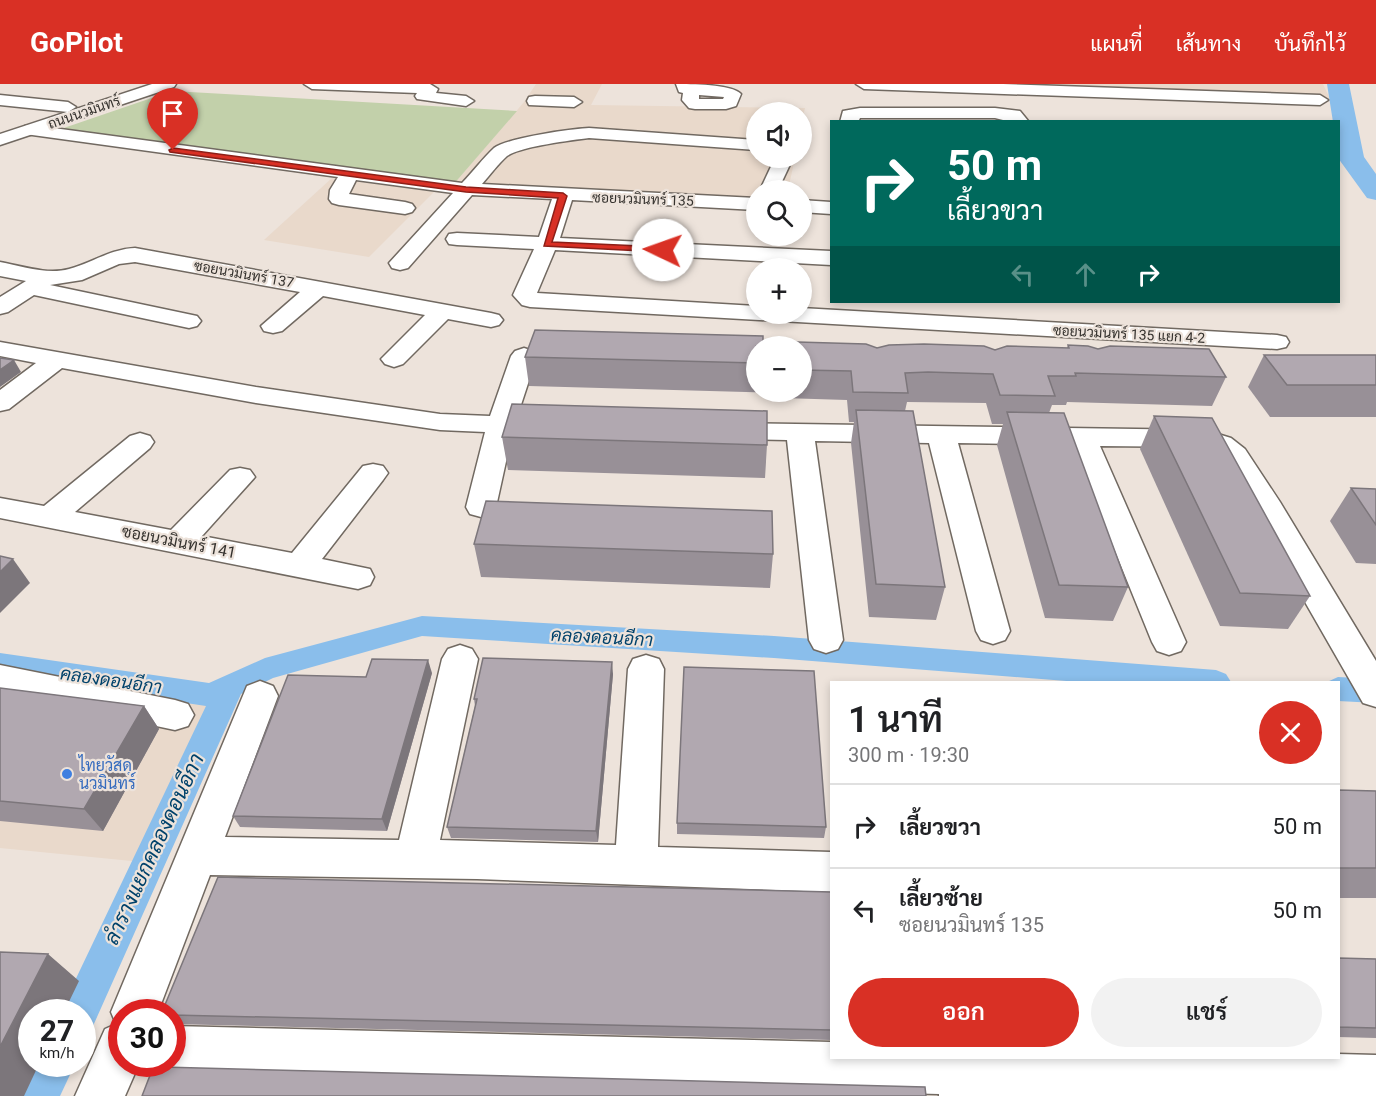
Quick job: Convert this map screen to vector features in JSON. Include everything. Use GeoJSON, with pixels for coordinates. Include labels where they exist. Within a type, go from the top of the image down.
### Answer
{"type":"FeatureCollection","features":[{"type":"Feature","properties":{"kind":"street","name":"ถนนนวมินทร์"},"geometry":{"type":"LineString","coordinates":[[0,129],[139,84]]}},
{"type":"Feature","properties":{"kind":"street","name":"ถนนนวมินทร์"},"geometry":{"type":"LineString","coordinates":[[0,140],[168,84]]}},
{"type":"Feature","properties":{"kind":"street"},"geometry":{"type":"LineString","coordinates":[[312,84],[430,89],[423,96],[466,100]]}},
{"type":"Feature","properties":{"kind":"street"},"geometry":{"type":"LineString","coordinates":[[560,84],[540,101],[581,99]]}},
{"type":"Feature","properties":{"kind":"street"},"geometry":{"type":"LineString","coordinates":[[864,84],[1322,96],[1230,84]]}},
{"type":"Feature","properties":{"kind":"street"},"geometry":{"type":"LineString","coordinates":[[1072,90],[1075,108]]}},
{"type":"Feature","properties":{"kind":"street"},"geometry":{"type":"LineString","coordinates":[[0,100],[68,107]]}},
{"type":"Feature","properties":{"kind":"street"},"geometry":{"type":"LineString","coordinates":[[974,107],[1027,115]]}},
{"type":"Feature","properties":{"kind":"street"},"geometry":{"type":"LineString","coordinates":[[849,120],[849,115],[854,113],[1006,114],[1018,117],[1027,115]]}},
{"type":"Feature","properties":{"kind":"street","name":"ซอยนวมินทร์ 135"},"geometry":{"type":"LineString","coordinates":[[31,130],[466,189],[563,196],[746,204]]}},
{"type":"Feature","properties":{"kind":"street"},"geometry":{"type":"LineString","coordinates":[[400,263],[507,147],[568,135],[589,134],[746,144]]}},
{"type":"Feature","properties":{"kind":"street"},"geometry":{"type":"LineString","coordinates":[[350,174],[340,190],[339,199],[405,208]]}},
{"type":"Feature","properties":{"kind":"street"},"geometry":{"type":"LineString","coordinates":[[547,244],[563,196]]}},
{"type":"Feature","properties":{"kind":"street"},"geometry":{"type":"LineString","coordinates":[[812,207],[830,208]]}},
{"type":"Feature","properties":{"kind":"street"},"geometry":{"type":"LineString","coordinates":[[457,239],[830,258]]}},
{"type":"Feature","properties":{"kind":"street","name":"ซอยนวมินทร์ 135 แยก 4-2"},"geometry":{"type":"LineString","coordinates":[[547,244],[525,295],[552,312],[873,331],[982,325],[1277,342]]}},
{"type":"Feature","properties":{"kind":"street","name":"ซอยนวมินทร์ 137"},"geometry":{"type":"LineString","coordinates":[[0,269],[40,282],[72,276],[112,257],[126,254],[491,320]]}},
{"type":"Feature","properties":{"kind":"street"},"geometry":{"type":"LineString","coordinates":[[0,307],[40,282],[189,321]]}},
{"type":"Feature","properties":{"kind":"street"},"geometry":{"type":"LineString","coordinates":[[273,326],[319,288]]}},
{"type":"Feature","properties":{"kind":"street"},"geometry":{"type":"LineString","coordinates":[[394,359],[443,311]]}},
{"type":"Feature","properties":{"kind":"street"},"geometry":{"type":"LineString","coordinates":[[1079,331],[1086,358]]}},
{"type":"Feature","properties":{"kind":"street"},"geometry":{"type":"LineString","coordinates":[[0,349],[256,395],[440,422],[576,428]]}},
{"type":"Feature","properties":{"kind":"street"},"geometry":{"type":"LineString","coordinates":[[481,507],[500,426],[524,356]]}},
{"type":"Feature","properties":{"kind":"street"},"geometry":{"type":"LineString","coordinates":[[0,403],[57,359]]}},
{"type":"Feature","properties":{"kind":"street"},"geometry":{"type":"LineString","coordinates":[[694,430],[1205,439],[1228,448],[1265,502],[1372,686]]}},
{"type":"Feature","properties":{"kind":"street"},"geometry":{"type":"LineString","coordinates":[[800,432],[826,640]]}},
{"type":"Feature","properties":{"kind":"street"},"geometry":{"type":"LineString","coordinates":[[941,434],[993,631]]}},
{"type":"Feature","properties":{"kind":"street"},"geometry":{"type":"LineString","coordinates":[[1082,436],[1169,642]]}},
{"type":"Feature","properties":{"kind":"street"},"geometry":{"type":"LineString","coordinates":[[50,518],[140,442]]}},
{"type":"Feature","properties":{"kind":"street"},"geometry":{"type":"LineString","coordinates":[[299,566],[372,473]]}},
{"type":"Feature","properties":{"kind":"street"},"geometry":{"type":"LineString","coordinates":[[178,542],[240,477]]}},
{"type":"Feature","properties":{"kind":"street","name":"ซอยนวมินทร์ 141"},"geometry":{"type":"LineString","coordinates":[[0,508],[358,577]]}},
{"type":"Feature","properties":{"kind":"street"},"geometry":{"type":"LineString","coordinates":[[415,859],[460,659]]}},
{"type":"Feature","properties":{"kind":"street"},"geometry":{"type":"LineString","coordinates":[[636,865],[646,669]]}},
{"type":"Feature","properties":{"kind":"street"},"geometry":{"type":"LineString","coordinates":[[0,679],[175,715]]}},
{"type":"Feature","properties":{"kind":"street"},"geometry":{"type":"LineString","coordinates":[[141,999],[260,696]]}},
{"type":"Feature","properties":{"kind":"street"},"geometry":{"type":"LineString","coordinates":[[198,856],[415,859],[830,872]]}},
{"type":"Feature","properties":{"kind":"street"},"geometry":{"type":"LineString","coordinates":[[186,1050],[959,1074],[1376,1080]]}},
{"type":"Feature","properties":{"kind":"street"},"geometry":{"type":"LineString","coordinates":[[100,1096],[108,1077]]}},
{"type":"Feature","properties":{"kind":"shaded area"},"geometry":{"type":"Polygon","coordinates":[[[536,84],[602,84],[591,105],[746,107],[746,168],[793,168],[790,180],[746,180],[746,199],[453,185],[524,102],[536,84]]]}},
{"type":"Feature","properties":{"kind":"shaded area"},"geometry":{"type":"Polygon","coordinates":[[[1018,84],[1323,84],[1330,99],[1019,88],[1018,84]]]}},
{"type":"Feature","properties":{"kind":"shaded area"},"geometry":{"type":"Polygon","coordinates":[[[332,178],[434,192],[369,257],[264,240],[332,178]]]}},
{"type":"Feature","properties":{"kind":"shaded area"},"geometry":{"type":"Polygon","coordinates":[[[0,677],[219,698],[142,862],[0,848],[0,677]]]}},
{"type":"Feature","properties":{"kind":"green space"},"geometry":{"type":"Polygon","coordinates":[[[172,91],[517,111],[453,185],[55,131],[172,91]]]}},
{"type":"Feature","properties":{"kind":"building"},"geometry":{"type":"Polygon","coordinates":[[[535,330],[763,336],[746,336],[746,363],[525,357],[535,330]]]}},
{"type":"Feature","properties":{"kind":"building"},"geometry":{"type":"Polygon","coordinates":[[[812,342],[866,344],[877,348],[889,345],[924,344],[984,346],[995,350],[1007,346],[1069,348],[1068,345],[1098,349],[1110,346],[1209,349],[1226,377],[1075,373],[1076,376],[1048,376],[1055,396],[1000,395],[993,374],[928,372],[905,373],[908,393],[853,392],[851,371],[812,370],[812,342]]]}},
{"type":"Feature","properties":{"kind":"building"},"geometry":{"type":"Polygon","coordinates":[[[1264,355],[1376,355],[1376,385],[1287,385],[1264,355]]]}},
{"type":"Feature","properties":{"kind":"building"},"geometry":{"type":"Polygon","coordinates":[[[0,358],[14,360],[0,370],[0,358]]]}},
{"type":"Feature","properties":{"kind":"building"},"geometry":{"type":"Polygon","coordinates":[[[512,404],[767,411],[767,445],[502,437],[512,404]]]}},
{"type":"Feature","properties":{"kind":"building"},"geometry":{"type":"Polygon","coordinates":[[[856,410],[913,411],[945,587],[876,584],[856,410]]]}},
{"type":"Feature","properties":{"kind":"building"},"geometry":{"type":"Polygon","coordinates":[[[1007,412],[1064,413],[1128,587],[1059,585],[1007,412]]]}},
{"type":"Feature","properties":{"kind":"building"},"geometry":{"type":"Polygon","coordinates":[[[1154,416],[1212,418],[1310,596],[1240,593],[1154,416]]]}},
{"type":"Feature","properties":{"kind":"building"},"geometry":{"type":"Polygon","coordinates":[[[1351,488],[1376,489],[1376,525],[1351,488]]]}},
{"type":"Feature","properties":{"kind":"building"},"geometry":{"type":"Polygon","coordinates":[[[486,501],[772,511],[773,554],[474,544],[486,501]]]}},
{"type":"Feature","properties":{"kind":"building"},"geometry":{"type":"Polygon","coordinates":[[[0,556],[13,559],[0,572],[0,556]]]}},
{"type":"Feature","properties":{"kind":"building"},"geometry":{"type":"Polygon","coordinates":[[[483,658],[612,662],[596,831],[447,827],[477,699],[474,699],[483,658]]]}},
{"type":"Feature","properties":{"kind":"building"},"geometry":{"type":"Polygon","coordinates":[[[372,659],[428,660],[382,819],[233,816],[288,675],[366,677],[372,659]]]}},
{"type":"Feature","properties":{"kind":"building"},"geometry":{"type":"Polygon","coordinates":[[[684,667],[814,671],[826,827],[677,823],[684,667]]]}},
{"type":"Feature","properties":{"kind":"building","name":"ไทยวัสดุ นวมินทร์"},"geometry":{"type":"Polygon","coordinates":[[[0,688],[144,706],[84,809],[0,801],[0,688]]]}},
{"type":"Feature","properties":{"kind":"building"},"geometry":{"type":"Polygon","coordinates":[[[1340,790],[1376,791],[1376,868],[1340,868],[1340,790]]]}},
{"type":"Feature","properties":{"kind":"building"},"geometry":{"type":"Polygon","coordinates":[[[218,877],[830,892],[830,1030],[186,1015],[186,999],[167,999],[218,877]]]}},
{"type":"Feature","properties":{"kind":"building"},"geometry":{"type":"Polygon","coordinates":[[[0,952],[48,954],[25,999],[18,999],[18,1012],[0,1047],[0,952]]]}},
{"type":"Feature","properties":{"kind":"building"},"geometry":{"type":"Polygon","coordinates":[[[1340,958],[1376,959],[1376,1028],[1340,1027],[1340,958]]]}},
{"type":"Feature","properties":{"kind":"building"},"geometry":{"type":"Polygon","coordinates":[[[186,1068],[925,1087],[926,1096],[142,1096],[149,1077],[186,1077],[186,1068]]]}},
{"type":"Feature","properties":{"kind":"waterway"},"geometry":{"type":"LineString","coordinates":[[1338,84],[1351,158],[1376,192]]}},
{"type":"Feature","properties":{"kind":"waterway","name":"คลองดอนอีกา"},"geometry":{"type":"LineString","coordinates":[[0,664],[211,695],[265,669],[422,626],[774,647],[1203,681]]}},
{"type":"Feature","properties":{"kind":"waterway","name":"ลำรางแยกคลองดอนอีกา"},"geometry":{"type":"LineString","coordinates":[[85,999],[230,686]]}},
{"type":"Feature","properties":{"kind":"waterway","name":"คลองดอนอีกา"},"geometry":{"type":"LineString","coordinates":[[1340,689],[1376,691]]}},
{"type":"Feature","properties":{"kind":"waterway","name":"ลำรางแยกคลองดอนอีกา"},"geometry":{"type":"LineString","coordinates":[[39,1096],[48,1077]]}},
{"type":"Feature","properties":{"kind":"place","name":"ไทยวัสดุ นวมินทร์"},"geometry":{"type":"Point","coordinates":[67,774]}},
{"type":"Feature","properties":{"kind":"route"},"geometry":{"type":"LineString","coordinates":[[173,150],[466,189],[563,196],[547,244],[663,250]]}}]}
